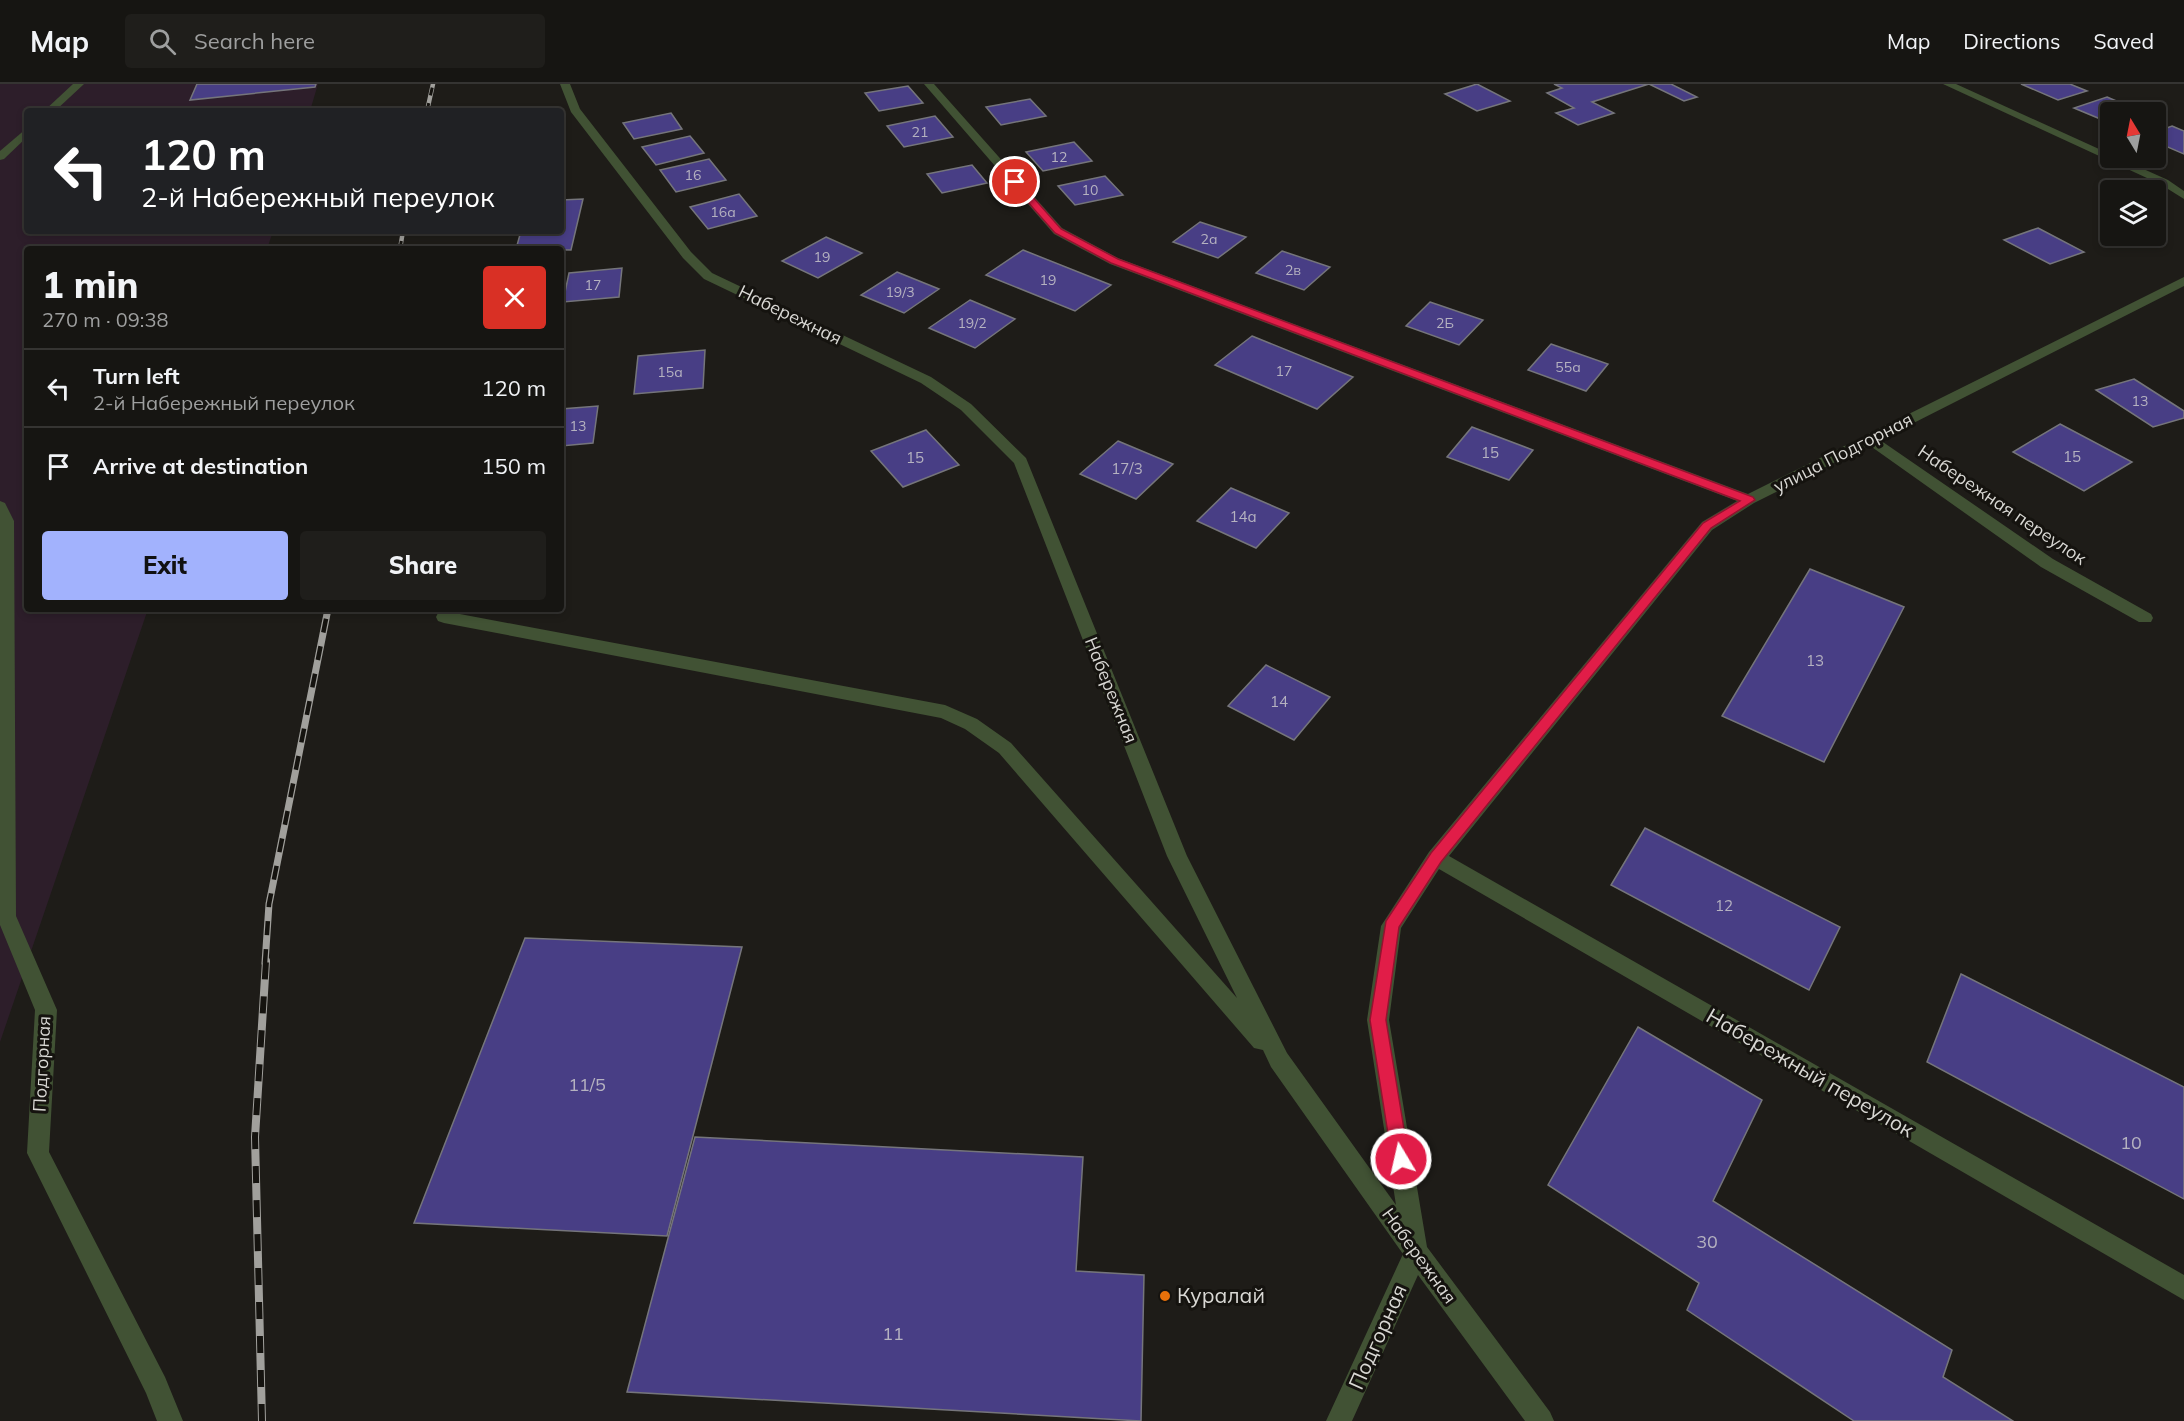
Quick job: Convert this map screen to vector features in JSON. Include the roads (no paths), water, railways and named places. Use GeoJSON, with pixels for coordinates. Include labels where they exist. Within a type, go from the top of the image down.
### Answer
{"type":"FeatureCollection","features":[{"type":"Feature","properties":{"kind":"street"},"geometry":{"type":"LineString","coordinates":[[52,108],[79,84]]}},
{"type":"Feature","properties":{"kind":"street","name":"Набережная"},"geometry":{"type":"LineString","coordinates":[[565,84],[575,110],[687,255],[708,276],[926,380],[966,407],[1021,461],[1177,856],[1279,1060],[1416,1252],[1541,1421]]}},
{"type":"Feature","properties":{"kind":"street"},"geometry":{"type":"LineString","coordinates":[[929,84],[1058,231],[1114,261],[1749,500]]}},
{"type":"Feature","properties":{"kind":"street"},"geometry":{"type":"LineString","coordinates":[[1948,84],[2164,182],[2184,196]]}},
{"type":"Feature","properties":{"kind":"street"},"geometry":{"type":"LineString","coordinates":[[0,157],[24,134]]}},
{"type":"Feature","properties":{"kind":"street","name":"улица Подгорная"},"geometry":{"type":"LineString","coordinates":[[1416,1252],[1378,1020],[1392,926],[1436,858],[1707,526],[1749,500],[2184,281]]}},
{"type":"Feature","properties":{"kind":"street","name":"Набережная переулок"},"geometry":{"type":"LineString","coordinates":[[1870,439],[2047,563],[2145,618]]}},
{"type":"Feature","properties":{"kind":"street","name":"Подгорная"},"geometry":{"type":"LineString","coordinates":[[0,506],[6,521],[6,916],[46,1010],[38,1153],[156,1386],[170,1421]]}},
{"type":"Feature","properties":{"kind":"street"},"geometry":{"type":"LineString","coordinates":[[444,617],[945,712],[971,724],[1005,748],[1279,1060]]}},
{"type":"Feature","properties":{"kind":"street","name":"Набережный переулок"},"geometry":{"type":"LineString","coordinates":[[1436,858],[2184,1288]]}},
{"type":"Feature","properties":{"kind":"street","name":"Подгорная"},"geometry":{"type":"LineString","coordinates":[[1339,1421],[1416,1252]]}},
{"type":"Feature","properties":{"kind":"railway"},"geometry":{"type":"LineString","coordinates":[[428,108],[433,84]]}},
{"type":"Feature","properties":{"kind":"railway"},"geometry":{"type":"LineString","coordinates":[[400,246],[402,234]]}},
{"type":"Feature","properties":{"kind":"railway"},"geometry":{"type":"LineString","coordinates":[[265,963],[269,904],[327,612]]}},
{"type":"Feature","properties":{"kind":"railway"},"geometry":{"type":"LineString","coordinates":[[262,1421],[255,1137],[266,961]]}},
{"type":"Feature","properties":{"kind":"place","name":"Куралай"},"geometry":{"type":"Point","coordinates":[1165,1296]}}]}
